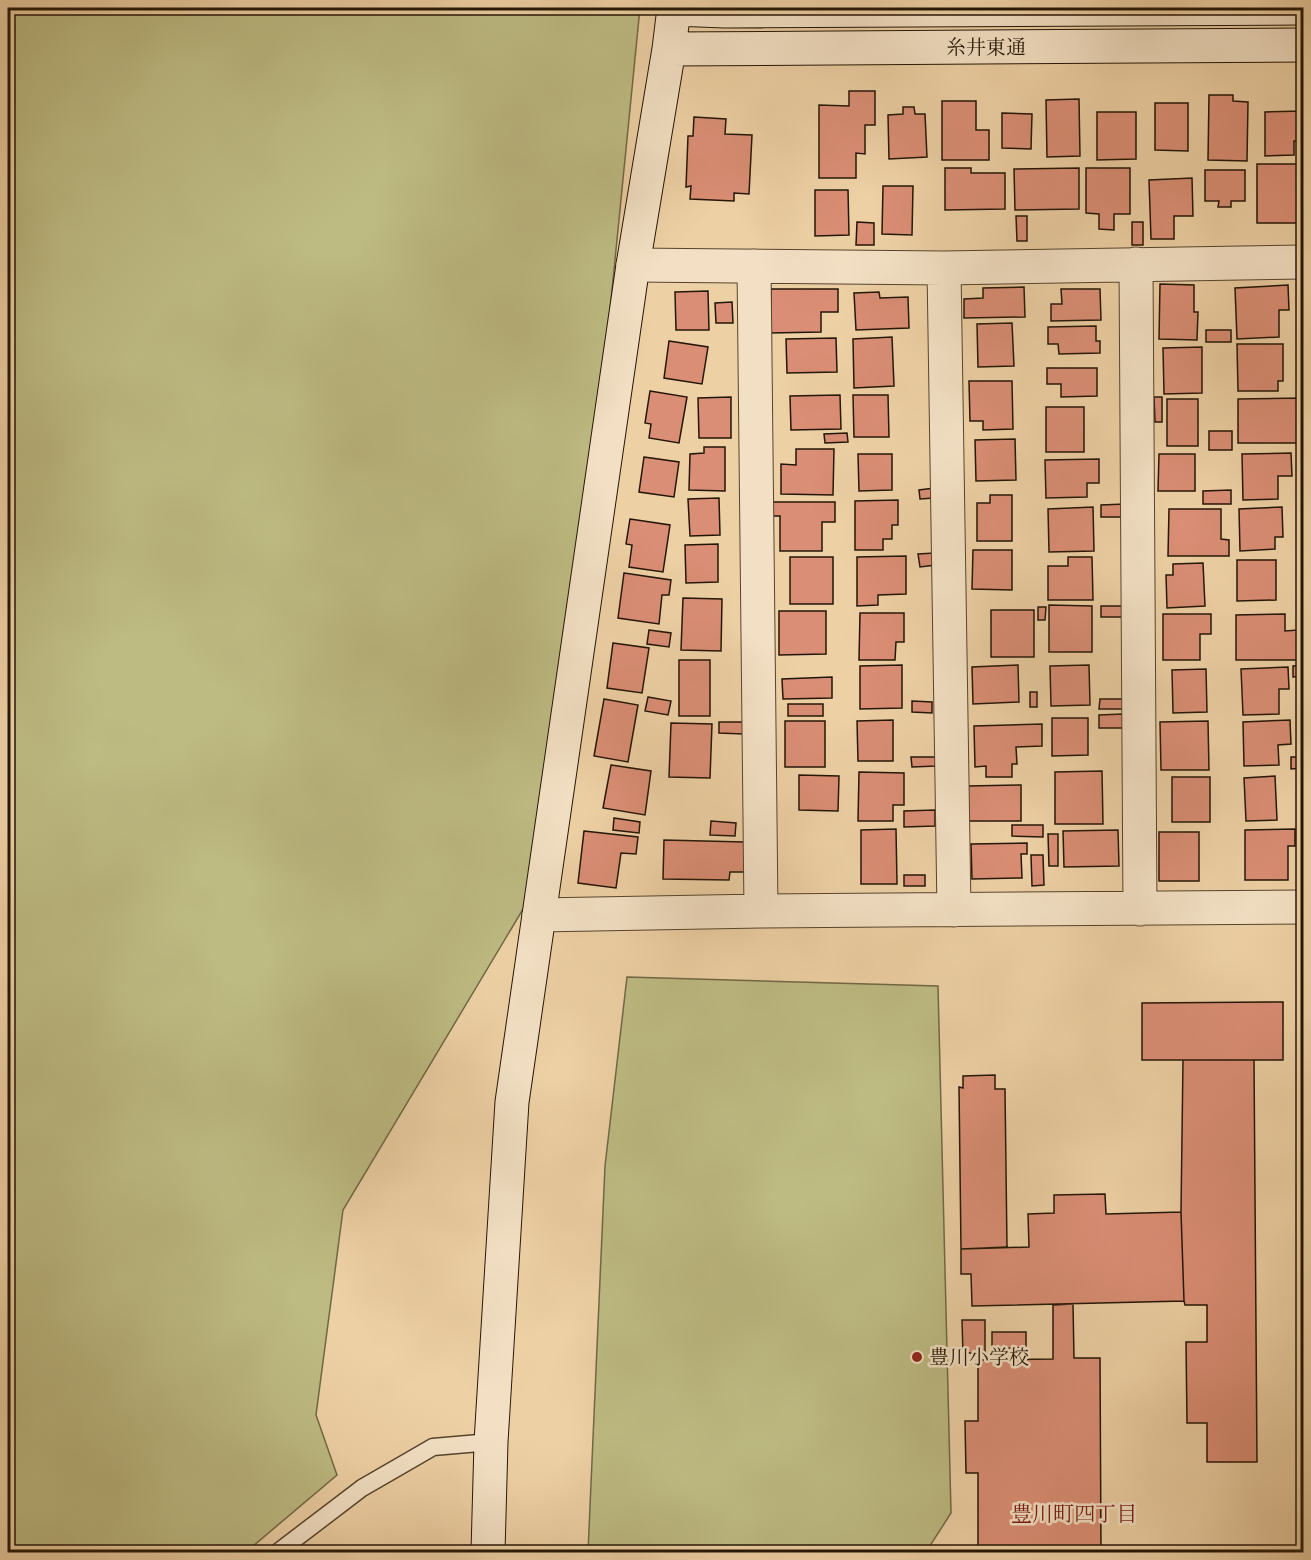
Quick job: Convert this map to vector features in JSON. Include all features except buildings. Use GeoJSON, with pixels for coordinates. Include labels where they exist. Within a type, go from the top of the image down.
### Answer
{"type":"FeatureCollection","features":[{"type":"Feature","properties":{"kind":"street","name":"糸井東通"},"geometry":{"type":"LineString","coordinates":[[674,8],[748,11],[1301,8]]}},
{"type":"Feature","properties":{"kind":"street"},"geometry":{"type":"LineString","coordinates":[[488,1552],[491,1442],[512,1102],[633,265],[674,8]]}},
{"type":"Feature","properties":{"kind":"street","name":"糸井東通"},"geometry":{"type":"LineString","coordinates":[[669,49],[1304,45]]}},
{"type":"Feature","properties":{"kind":"street"},"geometry":{"type":"LineString","coordinates":[[633,265],[944,268],[1304,262]]}},
{"type":"Feature","properties":{"kind":"street"},"geometry":{"type":"LineString","coordinates":[[1136,264],[1140,909]]}},
{"type":"Feature","properties":{"kind":"street"},"geometry":{"type":"LineString","coordinates":[[754,266],[761,911]]}},
{"type":"Feature","properties":{"kind":"street"},"geometry":{"type":"LineString","coordinates":[[944,268],[954,910]]}},
{"type":"Feature","properties":{"kind":"street"},"geometry":{"type":"LineString","coordinates":[[539,915],[1304,907]]}},
{"type":"Feature","properties":{"kind":"lane"},"geometry":{"type":"LineString","coordinates":[[278,1552],[362,1488],[433,1447],[491,1442]]}},
{"type":"Feature","properties":{"kind":"shaded area"},"geometry":{"type":"Polygon","coordinates":[[[8,8],[640,8],[556,854],[343,1210],[316,1415],[337,1475],[246,1552],[8,1552],[8,8]]]}},
{"type":"Feature","properties":{"kind":"shaded area"},"geometry":{"type":"Polygon","coordinates":[[[627,977],[938,986],[951,1513],[926,1552],[588,1552],[605,1166],[627,977]]]}},
{"type":"Feature","properties":{"kind":"place","name":"豊川小学校"},"geometry":{"type":"Point","coordinates":[917,1357]}},
{"type":"Feature","properties":{"kind":"district","name":"豊川町四丁目"},"geometry":{"type":"Point","coordinates":[1074,1514]}}]}
